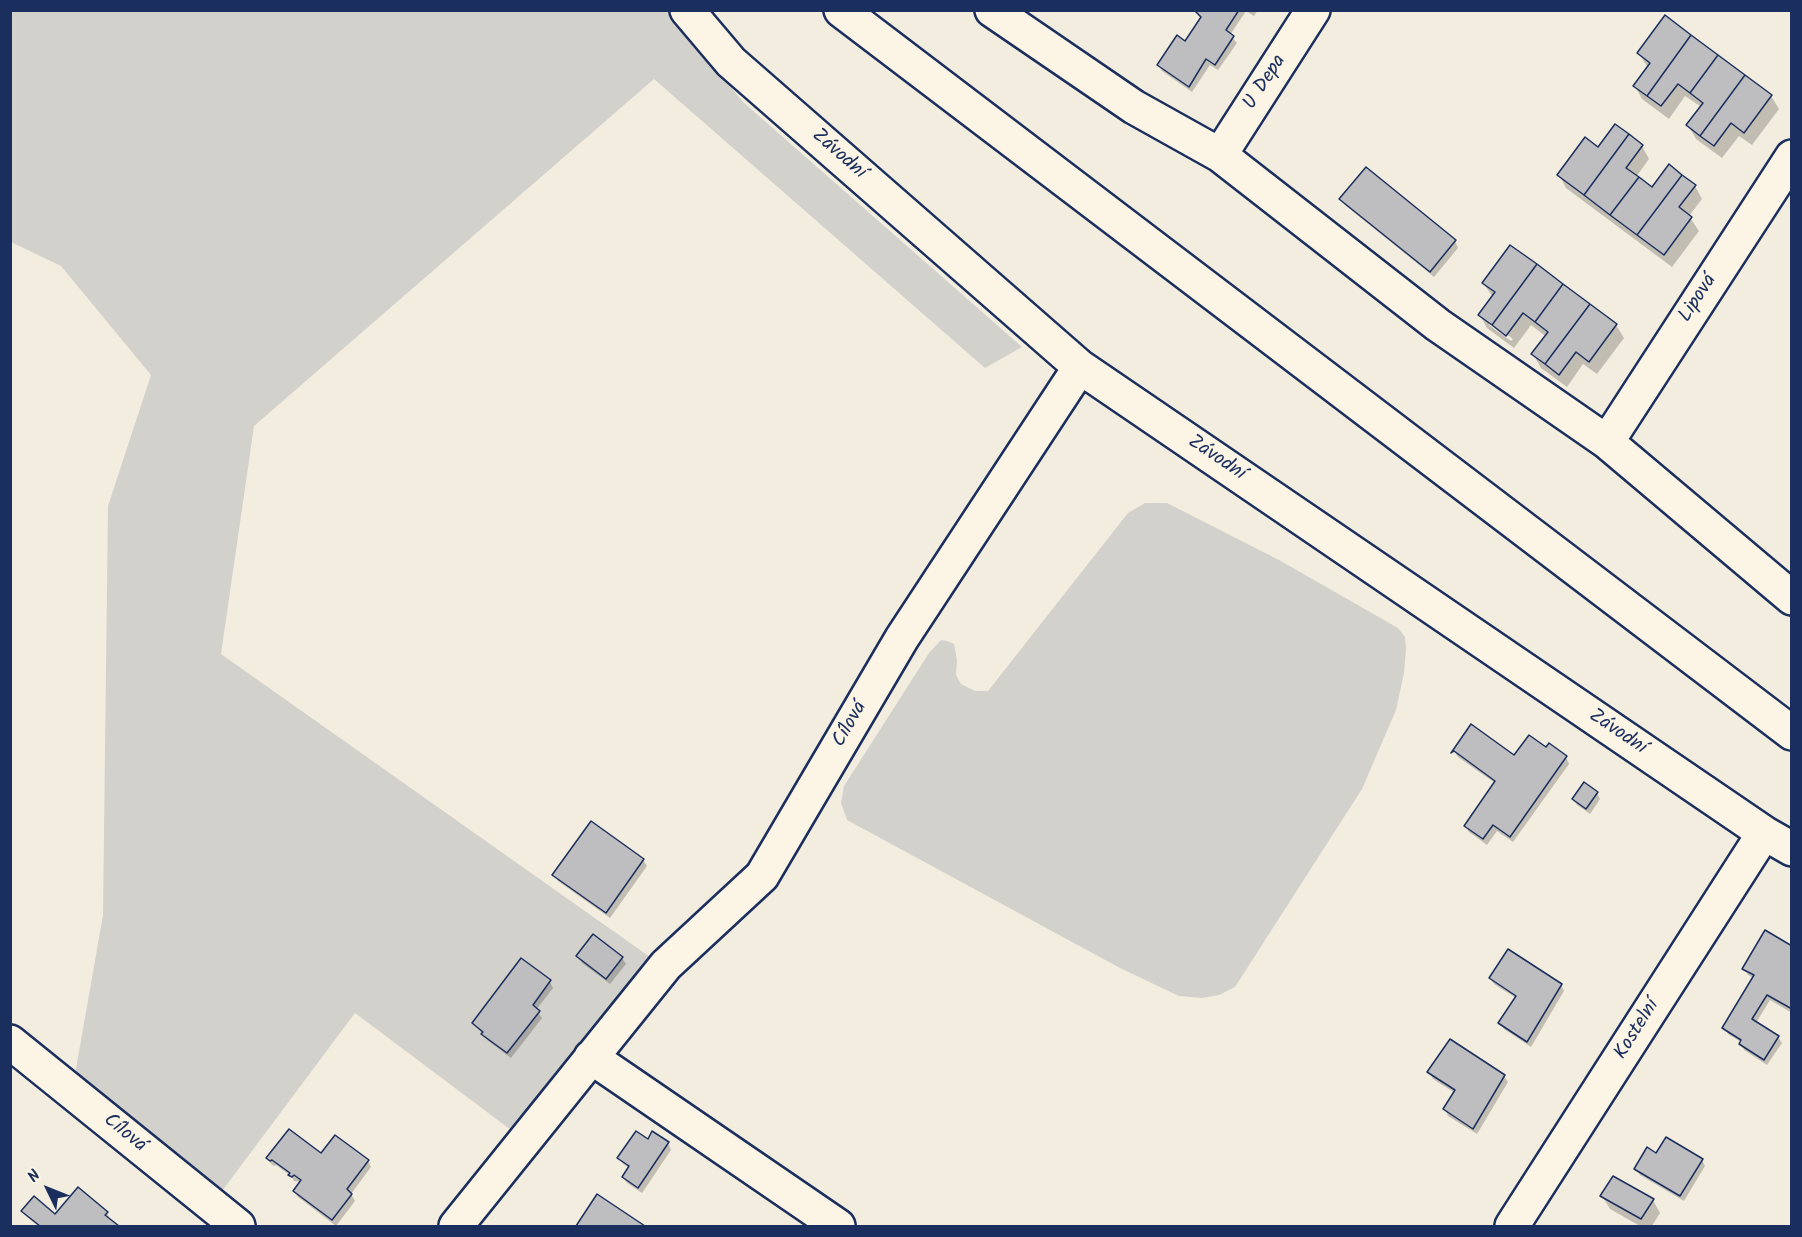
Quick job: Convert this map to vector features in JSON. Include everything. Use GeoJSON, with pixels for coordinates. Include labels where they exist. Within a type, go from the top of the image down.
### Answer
{"type":"FeatureCollection","features":[{"type":"Feature","properties":{"kind":"street","name":"Závodní"},"geometry":{"type":"LineString","coordinates":[[687,10],[731,62],[1080,367],[1778,841]]}},
{"type":"Feature","properties":{"kind":"street"},"geometry":{"type":"LineString","coordinates":[[841,10],[1791,733]]}},
{"type":"Feature","properties":{"kind":"street"},"geometry":{"type":"LineString","coordinates":[[992,10],[1134,107],[1220,155],[1438,325],[1607,442],[1791,598]]}},
{"type":"Feature","properties":{"kind":"street","name":"U Depa"},"geometry":{"type":"LineString","coordinates":[[1220,155],[1313,10]]}},
{"type":"Feature","properties":{"kind":"street","name":"Lipová"},"geometry":{"type":"LineString","coordinates":[[1607,442],[1791,157]]}},
{"type":"Feature","properties":{"kind":"street","name":"Cílová"},"geometry":{"type":"LineString","coordinates":[[456,1227],[666,965],[762,876],[902,638],[1080,367]]}},
{"type":"Feature","properties":{"kind":"street","name":"Kostelní"},"geometry":{"type":"LineString","coordinates":[[1512,1227],[1778,841]]}},
{"type":"Feature","properties":{"kind":"street","name":"Cílová"},"geometry":{"type":"LineString","coordinates":[[10,1042],[238,1227]]}},
{"type":"Feature","properties":{"kind":"street"},"geometry":{"type":"LineString","coordinates":[[591,1057],[838,1227]]}},
{"type":"Feature","properties":{"kind":"shaded area"},"geometry":{"type":"Polygon","coordinates":[[[10,11],[669,11],[743,102],[1022,347],[985,368],[654,79],[254,426],[221,654],[650,957],[515,1133],[355,1013],[219,1195],[74,1080],[103,915],[108,506],[151,375],[61,266],[11,242],[10,11]]]}},
{"type":"Feature","properties":{"kind":"shaded area"},"geometry":{"type":"Polygon","coordinates":[[[1145,503],[1167,503],[1279,560],[1398,628],[1405,637],[1404,673],[1396,710],[1362,789],[1235,987],[1219,995],[1202,998],[1179,996],[1120,968],[847,820],[841,803],[844,786],[929,653],[941,640],[954,644],[957,660],[956,675],[961,684],[975,691],[988,691],[1128,513],[1145,503]]]}},
{"type":"Feature","properties":{"kind":"building"},"geometry":{"type":"Polygon","coordinates":[[[1194,10],[1239,10],[1226,30],[1234,36],[1215,65],[1206,59],[1189,87],[1157,65],[1177,35],[1185,41],[1201,17],[1194,10]]]}},
{"type":"Feature","properties":{"kind":"building"},"geometry":{"type":"Polygon","coordinates":[[[1665,15],[1691,35],[1647,96],[1633,86],[1650,63],[1637,53],[1665,15]]]}},
{"type":"Feature","properties":{"kind":"building"},"geometry":{"type":"Polygon","coordinates":[[[1691,35],[1718,55],[1690,93],[1678,84],[1661,106],[1647,96],[1691,35]]]}},
{"type":"Feature","properties":{"kind":"building"},"geometry":{"type":"Polygon","coordinates":[[[1718,55],[1745,75],[1700,136],[1686,125],[1703,103],[1690,93],[1718,55]]]}},
{"type":"Feature","properties":{"kind":"building"},"geometry":{"type":"Polygon","coordinates":[[[1745,75],[1772,95],[1744,133],[1731,123],[1714,146],[1700,136],[1745,75]]]}},
{"type":"Feature","properties":{"kind":"building"},"geometry":{"type":"Polygon","coordinates":[[[1615,124],[1629,134],[1584,195],[1557,175],[1585,137],[1598,147],[1615,124]]]}},
{"type":"Feature","properties":{"kind":"building"},"geometry":{"type":"Polygon","coordinates":[[[1629,134],[1643,145],[1626,168],[1639,177],[1610,215],[1584,195],[1629,134]]]}},
{"type":"Feature","properties":{"kind":"building"},"geometry":{"type":"Polygon","coordinates":[[[1669,164],[1682,175],[1637,235],[1610,215],[1639,177],[1652,187],[1669,164]]]}},
{"type":"Feature","properties":{"kind":"building"},"geometry":{"type":"Polygon","coordinates":[[[1366,167],[1456,240],[1430,272],[1339,199],[1366,167]]]}},
{"type":"Feature","properties":{"kind":"building"},"geometry":{"type":"Polygon","coordinates":[[[1682,175],[1696,185],[1679,207],[1692,217],[1664,255],[1637,235],[1682,175]]]}},
{"type":"Feature","properties":{"kind":"building"},"geometry":{"type":"Polygon","coordinates":[[[1510,245],[1537,264],[1492,325],[1478,315],[1495,292],[1482,283],[1510,245]]]}},
{"type":"Feature","properties":{"kind":"building"},"geometry":{"type":"Polygon","coordinates":[[[1537,264],[1563,284],[1535,322],[1523,313],[1506,336],[1492,325],[1537,264]]]}},
{"type":"Feature","properties":{"kind":"building"},"geometry":{"type":"Polygon","coordinates":[[[1563,284],[1590,304],[1545,364],[1531,354],[1548,332],[1535,322],[1563,284]]]}},
{"type":"Feature","properties":{"kind":"building"},"geometry":{"type":"Polygon","coordinates":[[[1590,304],[1617,324],[1589,362],[1576,352],[1559,375],[1545,364],[1590,304]]]}},
{"type":"Feature","properties":{"kind":"building"},"geometry":{"type":"Polygon","coordinates":[[[1471,724],[1514,755],[1529,735],[1546,747],[1549,743],[1567,756],[1510,837],[1493,825],[1483,839],[1464,826],[1495,781],[1454,751],[1451,753],[1471,724]]]}},
{"type":"Feature","properties":{"kind":"building"},"geometry":{"type":"Polygon","coordinates":[[[1584,782],[1598,792],[1586,809],[1572,799],[1584,782]]]}},
{"type":"Feature","properties":{"kind":"building"},"geometry":{"type":"Polygon","coordinates":[[[591,821],[644,859],[606,913],[552,875],[591,821]]]}},
{"type":"Feature","properties":{"kind":"building"},"geometry":{"type":"Polygon","coordinates":[[[1765,930],[1792,946],[1792,1009],[1767,995],[1752,1019],[1779,1036],[1764,1060],[1739,1044],[1741,1040],[1722,1028],[1754,975],[1742,969],[1765,930]]]}},
{"type":"Feature","properties":{"kind":"building"},"geometry":{"type":"Polygon","coordinates":[[[593,934],[623,957],[606,979],[576,956],[593,934]]]}},
{"type":"Feature","properties":{"kind":"building"},"geometry":{"type":"Polygon","coordinates":[[[1508,949],[1562,984],[1527,1042],[1498,1023],[1516,996],[1489,978],[1508,949]]]}},
{"type":"Feature","properties":{"kind":"building"},"geometry":{"type":"Polygon","coordinates":[[[521,958],[551,980],[533,1005],[540,1011],[507,1053],[481,1034],[483,1032],[472,1023],[521,958]]]}},
{"type":"Feature","properties":{"kind":"building"},"geometry":{"type":"Polygon","coordinates":[[[1450,1039],[1505,1075],[1473,1129],[1443,1109],[1455,1090],[1427,1072],[1450,1039]]]}},
{"type":"Feature","properties":{"kind":"building"},"geometry":{"type":"Polygon","coordinates":[[[289,1129],[321,1153],[335,1135],[369,1160],[347,1189],[352,1194],[332,1220],[293,1191],[301,1180],[294,1175],[292,1177],[288,1175],[290,1173],[266,1158],[289,1129]]]}},
{"type":"Feature","properties":{"kind":"building"},"geometry":{"type":"Polygon","coordinates":[[[636,1131],[648,1139],[652,1131],[669,1142],[638,1188],[622,1177],[629,1166],[617,1158],[636,1131]]]}},
{"type":"Feature","properties":{"kind":"building"},"geometry":{"type":"Polygon","coordinates":[[[1666,1137],[1703,1159],[1680,1196],[1634,1169],[1647,1147],[1656,1153],[1666,1137]]]}},
{"type":"Feature","properties":{"kind":"building"},"geometry":{"type":"Polygon","coordinates":[[[1613,1176],[1654,1199],[1641,1219],[1600,1196],[1613,1176]]]}},
{"type":"Feature","properties":{"kind":"building"},"geometry":{"type":"Polygon","coordinates":[[[78,1187],[108,1212],[105,1215],[119,1226],[40,1226],[21,1211],[34,1196],[55,1214],[78,1187]]]}},
{"type":"Feature","properties":{"kind":"building"},"geometry":{"type":"Polygon","coordinates":[[[597,1194],[645,1226],[576,1226],[597,1194]]]}}]}
